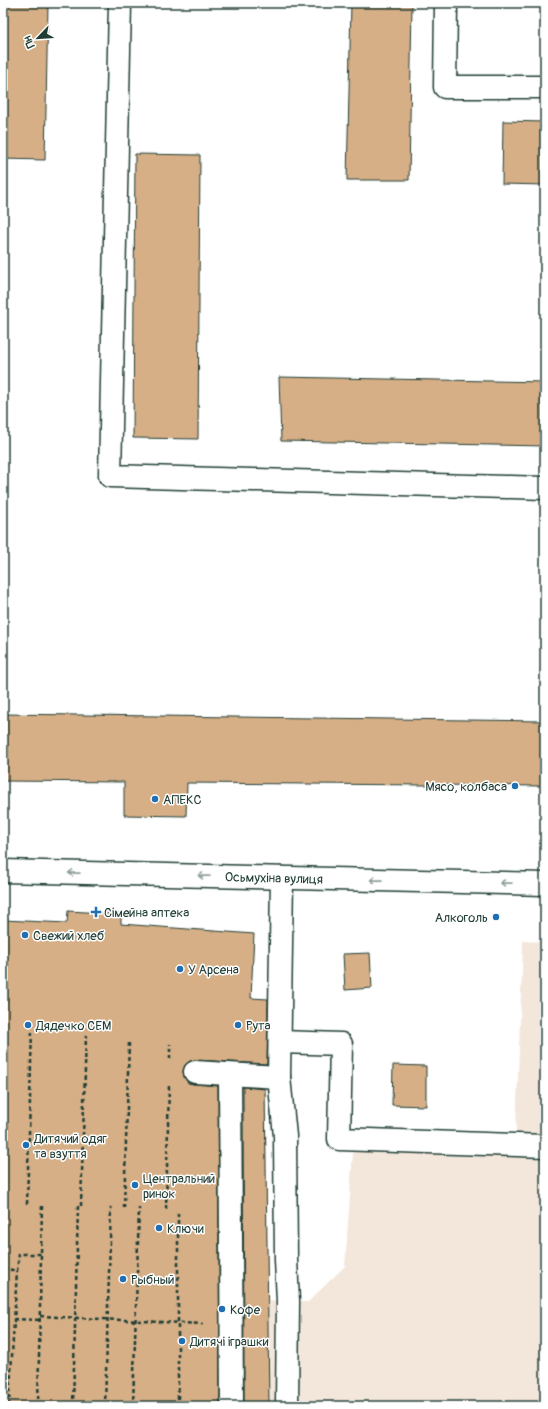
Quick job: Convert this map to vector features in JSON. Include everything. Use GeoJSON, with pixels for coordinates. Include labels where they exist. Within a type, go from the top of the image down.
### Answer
{"type":"FeatureCollection","features":[{"type":"Feature","properties":{"kind":"street"},"geometry":{"type":"LineString","coordinates":[[120,3],[110,476],[545,488]]}},
{"type":"Feature","properties":{"kind":"street"},"geometry":{"type":"LineString","coordinates":[[446,3],[445,87],[545,87]]}},
{"type":"Feature","properties":{"kind":"street","name":"Осьмухіна вулиця"},"geometry":{"type":"LineString","coordinates":[[3,871],[545,884]]}},
{"type":"Feature","properties":{"kind":"street"},"geometry":{"type":"LineString","coordinates":[[282,878],[279,1077],[285,1136],[286,1260],[288,1301],[287,1406]]}},
{"type":"Feature","properties":{"kind":"street"},"geometry":{"type":"LineString","coordinates":[[280,1042],[341,1044],[339,1139],[545,1146]]}},
{"type":"Feature","properties":{"kind":"street"},"geometry":{"type":"LineString","coordinates":[[195,1072],[279,1077]]}},
{"type":"Feature","properties":{"kind":"street"},"geometry":{"type":"LineString","coordinates":[[230,1075],[232,1406]]}},
{"type":"Feature","properties":{"kind":"path"},"geometry":{"type":"LineString","coordinates":[[27,1204],[32,1028]]}},
{"type":"Feature","properties":{"kind":"path"},"geometry":{"type":"LineString","coordinates":[[73,1406],[86,1035]]}},
{"type":"Feature","properties":{"kind":"path"},"geometry":{"type":"LineString","coordinates":[[124,1208],[129,1041]]}},
{"type":"Feature","properties":{"kind":"path"},"geometry":{"type":"LineString","coordinates":[[170,1044],[170,1060]]}},
{"type":"Feature","properties":{"kind":"path"},"geometry":{"type":"LineString","coordinates":[[166,1209],[169,1084]]}},
{"type":"Feature","properties":{"kind":"path"},"geometry":{"type":"LineString","coordinates":[[38,1406],[42,1204]]}},
{"type":"Feature","properties":{"kind":"path"},"geometry":{"type":"LineString","coordinates":[[105,1406],[111,1207]]}},
{"type":"Feature","properties":{"kind":"path"},"geometry":{"type":"LineString","coordinates":[[133,1406],[139,1208]]}},
{"type":"Feature","properties":{"kind":"path"},"geometry":{"type":"LineString","coordinates":[[178,1210],[178,1406]]}},
{"type":"Feature","properties":{"kind":"path"},"geometry":{"type":"LineString","coordinates":[[9,1406],[19,1254],[41,1254]]}},
{"type":"Feature","properties":{"kind":"path"},"geometry":{"type":"LineString","coordinates":[[3,1268],[17,1271]]}},
{"type":"Feature","properties":{"kind":"path"},"geometry":{"type":"LineString","coordinates":[[40,1316],[231,1326]]}},
{"type":"Feature","properties":{"kind":"path"},"geometry":{"type":"LineString","coordinates":[[14,1319],[40,1320]]}},
{"type":"Feature","properties":{"kind":"shaded area"},"geometry":{"type":"Polygon","coordinates":[[[523,941],[545,942],[545,1406],[3,1406],[209,995],[270,999],[266,1068],[268,1300],[308,1302],[345,1266],[353,1151],[515,1155],[523,941]]]}},
{"type":"Feature","properties":{"kind":"building"},"geometry":{"type":"Polygon","coordinates":[[[3,3],[48,3],[45,160],[3,159],[3,3]]]}},
{"type":"Feature","properties":{"kind":"building"},"geometry":{"type":"Polygon","coordinates":[[[351,3],[412,3],[409,180],[347,180],[351,3]]]}},
{"type":"Feature","properties":{"kind":"building"},"geometry":{"type":"Polygon","coordinates":[[[503,121],[545,122],[545,185],[502,184],[503,121]]]}},
{"type":"Feature","properties":{"kind":"building"},"geometry":{"type":"Polygon","coordinates":[[[135,154],[200,155],[198,439],[133,438],[135,154]]]}},
{"type":"Feature","properties":{"kind":"building"},"geometry":{"type":"Polygon","coordinates":[[[279,377],[545,382],[545,446],[281,441],[279,377]]]}},
{"type":"Feature","properties":{"kind":"building"},"geometry":{"type":"Polygon","coordinates":[[[3,714],[545,721],[545,786],[187,783],[186,816],[124,815],[124,782],[3,781],[3,714]]]}},
{"type":"Feature","properties":{"kind":"building","name":"Центральний ринок"},"geometry":{"type":"Polygon","coordinates":[[[68,911],[121,914],[121,924],[254,934],[251,998],[268,999],[267,1064],[195,1060],[190,1061],[185,1065],[183,1071],[184,1077],[188,1083],[218,1086],[220,1406],[3,1406],[3,920],[67,923],[68,911]]]}},
{"type":"Feature","properties":{"kind":"building"},"geometry":{"type":"Polygon","coordinates":[[[370,953],[372,988],[345,990],[343,954],[370,953]]]}},
{"type":"Feature","properties":{"kind":"building"},"geometry":{"type":"Polygon","coordinates":[[[393,1065],[426,1066],[426,1106],[392,1105],[393,1065]]]}},
{"type":"Feature","properties":{"kind":"building"},"geometry":{"type":"Polygon","coordinates":[[[243,1087],[265,1089],[269,1406],[244,1406],[243,1087]]]}},
{"type":"Feature","properties":{"kind":"place","name":"Мясо, колбаса"},"geometry":{"type":"Point","coordinates":[515,786]}},
{"type":"Feature","properties":{"kind":"place","name":"АПЕКС"},"geometry":{"type":"Point","coordinates":[155,799]}},
{"type":"Feature","properties":{"kind":"place","name":"Сімейна аптека"},"geometry":{"type":"Point","coordinates":[96,912]}},
{"type":"Feature","properties":{"kind":"place","name":"Алкоголь"},"geometry":{"type":"Point","coordinates":[496,917]}},
{"type":"Feature","properties":{"kind":"place","name":"Свежий хлеб"},"geometry":{"type":"Point","coordinates":[25,935]}},
{"type":"Feature","properties":{"kind":"place","name":"У Арсена"},"geometry":{"type":"Point","coordinates":[180,969]}},
{"type":"Feature","properties":{"kind":"place","name":"Дядечко СЕМ"},"geometry":{"type":"Point","coordinates":[28,1025]}},
{"type":"Feature","properties":{"kind":"place","name":"Рута"},"geometry":{"type":"Point","coordinates":[238,1025]}},
{"type":"Feature","properties":{"kind":"place","name":"Дитячий одяг та взуття"},"geometry":{"type":"Point","coordinates":[26,1145]}},
{"type":"Feature","properties":{"kind":"place","name":"Центральний ринок"},"geometry":{"type":"Point","coordinates":[135,1185]}},
{"type":"Feature","properties":{"kind":"place","name":"Ключи"},"geometry":{"type":"Point","coordinates":[159,1228]}},
{"type":"Feature","properties":{"kind":"place","name":"Рыбный"},"geometry":{"type":"Point","coordinates":[123,1279]}},
{"type":"Feature","properties":{"kind":"place","name":"Кофе"},"geometry":{"type":"Point","coordinates":[222,1309]}},
{"type":"Feature","properties":{"kind":"place","name":"Дитячі іграшки"},"geometry":{"type":"Point","coordinates":[182,1341]}}]}
